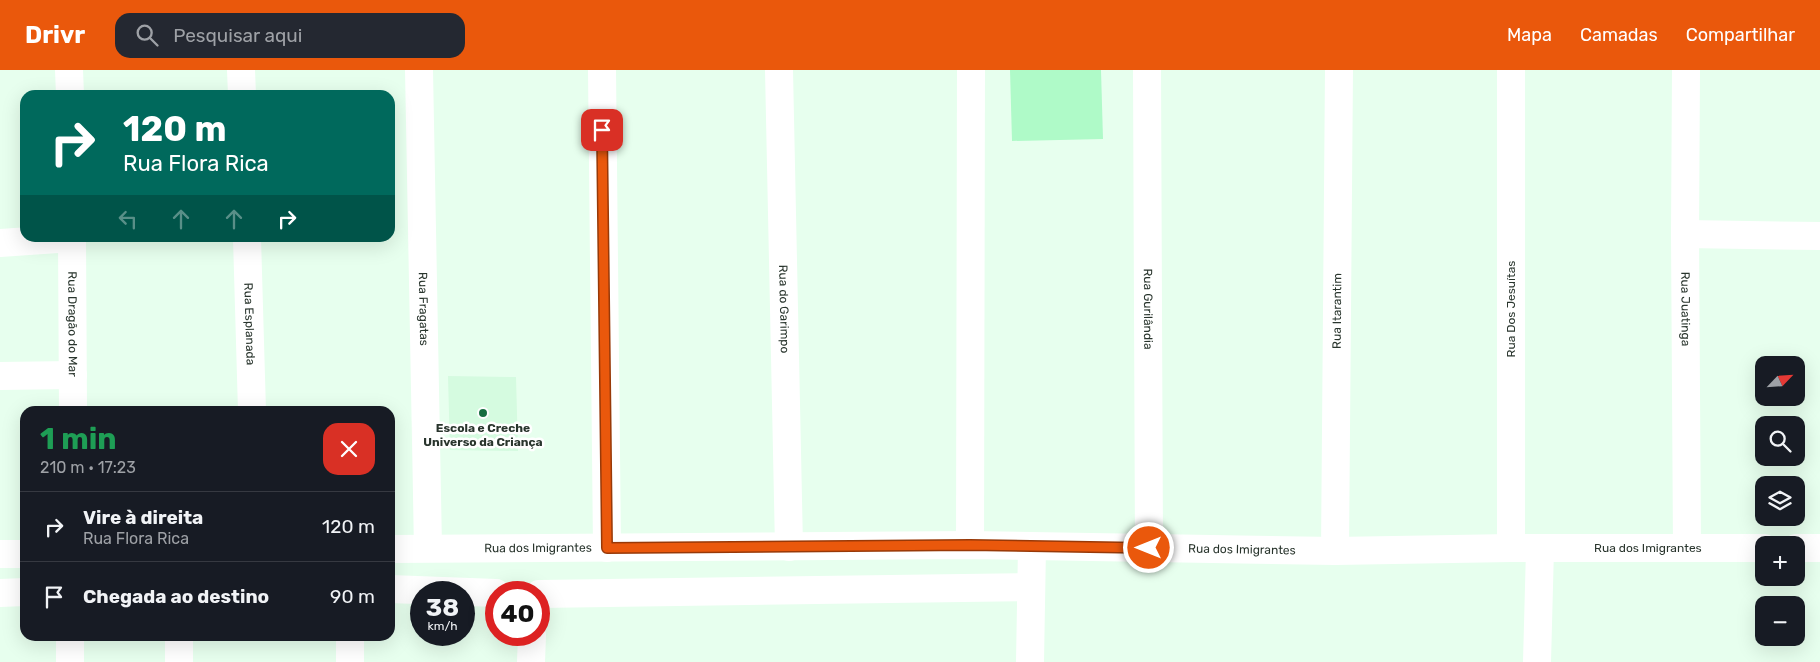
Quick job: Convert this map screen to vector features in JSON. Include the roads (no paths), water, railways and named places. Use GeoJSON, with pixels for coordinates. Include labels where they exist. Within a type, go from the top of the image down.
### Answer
{"type":"FeatureCollection","features":[{"type":"Feature","properties":{"kind":"street"},"geometry":{"type":"LineString","coordinates":[[69,70],[70,90]]}},
{"type":"Feature","properties":{"kind":"street"},"geometry":{"type":"LineString","coordinates":[[241,70],[242,90]]}},
{"type":"Feature","properties":{"kind":"street","name":"Rua Fragatas"},"geometry":{"type":"LineString","coordinates":[[418,70],[428,548]]}},
{"type":"Feature","properties":{"kind":"street"},"geometry":{"type":"LineString","coordinates":[[602,70],[607,548]]}},
{"type":"Feature","properties":{"kind":"street","name":"Rua do Garimpo"},"geometry":{"type":"LineString","coordinates":[[779,70],[789,547]]}},
{"type":"Feature","properties":{"kind":"street"},"geometry":{"type":"LineString","coordinates":[[970,545],[971,70]]}},
{"type":"Feature","properties":{"kind":"street","name":"Rua Gurilândia"},"geometry":{"type":"LineString","coordinates":[[1147,70],[1149,548]]}},
{"type":"Feature","properties":{"kind":"street","name":"Rua Itarantim"},"geometry":{"type":"LineString","coordinates":[[1335,551],[1339,70]]}},
{"type":"Feature","properties":{"kind":"street","name":"Rua Dos Jesuítas"},"geometry":{"type":"LineString","coordinates":[[1511,70],[1511,548]]}},
{"type":"Feature","properties":{"kind":"street","name":"Rua Juatinga"},"geometry":{"type":"LineString","coordinates":[[1686,70],[1687,548]]}},
{"type":"Feature","properties":{"kind":"street"},"geometry":{"type":"LineString","coordinates":[[1685,234],[1820,236]]}},
{"type":"Feature","properties":{"kind":"street"},"geometry":{"type":"LineString","coordinates":[[0,243],[20,242]]}},
{"type":"Feature","properties":{"kind":"street","name":"Rua Dragão do Mar"},"geometry":{"type":"LineString","coordinates":[[72,242],[73,406]]}},
{"type":"Feature","properties":{"kind":"street","name":"Rua Esplanada"},"geometry":{"type":"LineString","coordinates":[[247,242],[252,406]]}},
{"type":"Feature","properties":{"kind":"street"},"geometry":{"type":"LineString","coordinates":[[0,376],[73,375]]}},
{"type":"Feature","properties":{"kind":"street","name":"Rua dos Imigrantes"},"geometry":{"type":"LineString","coordinates":[[395,549],[970,545],[1335,551],[1511,548],[1755,548]]}},
{"type":"Feature","properties":{"kind":"street"},"geometry":{"type":"LineString","coordinates":[[1030,662],[1032,547]]}},
{"type":"Feature","properties":{"kind":"street"},"geometry":{"type":"LineString","coordinates":[[1805,548],[1820,548]]}},
{"type":"Feature","properties":{"kind":"street"},"geometry":{"type":"LineString","coordinates":[[1537,662],[1540,549]]}},
{"type":"Feature","properties":{"kind":"street"},"geometry":{"type":"LineString","coordinates":[[0,554],[20,554]]}},
{"type":"Feature","properties":{"kind":"street"},"geometry":{"type":"LineString","coordinates":[[550,594],[1031,587]]}},
{"type":"Feature","properties":{"kind":"street"},"geometry":{"type":"LineString","coordinates":[[395,589],[485,593]]}},
{"type":"Feature","properties":{"kind":"street"},"geometry":{"type":"LineString","coordinates":[[0,592],[20,592]]}},
{"type":"Feature","properties":{"kind":"street"},"geometry":{"type":"LineString","coordinates":[[70,641],[70,662]]}},
{"type":"Feature","properties":{"kind":"street"},"geometry":{"type":"LineString","coordinates":[[179,641],[179,662]]}},
{"type":"Feature","properties":{"kind":"street"},"geometry":{"type":"LineString","coordinates":[[350,641],[350,662]]}},
{"type":"Feature","properties":{"kind":"street"},"geometry":{"type":"LineString","coordinates":[[531,662],[532,646]]}},
{"type":"Feature","properties":{"kind":"place","name":"Escola e Creche Universo da Criança"},"geometry":{"type":"Point","coordinates":[483,413]}}]}
